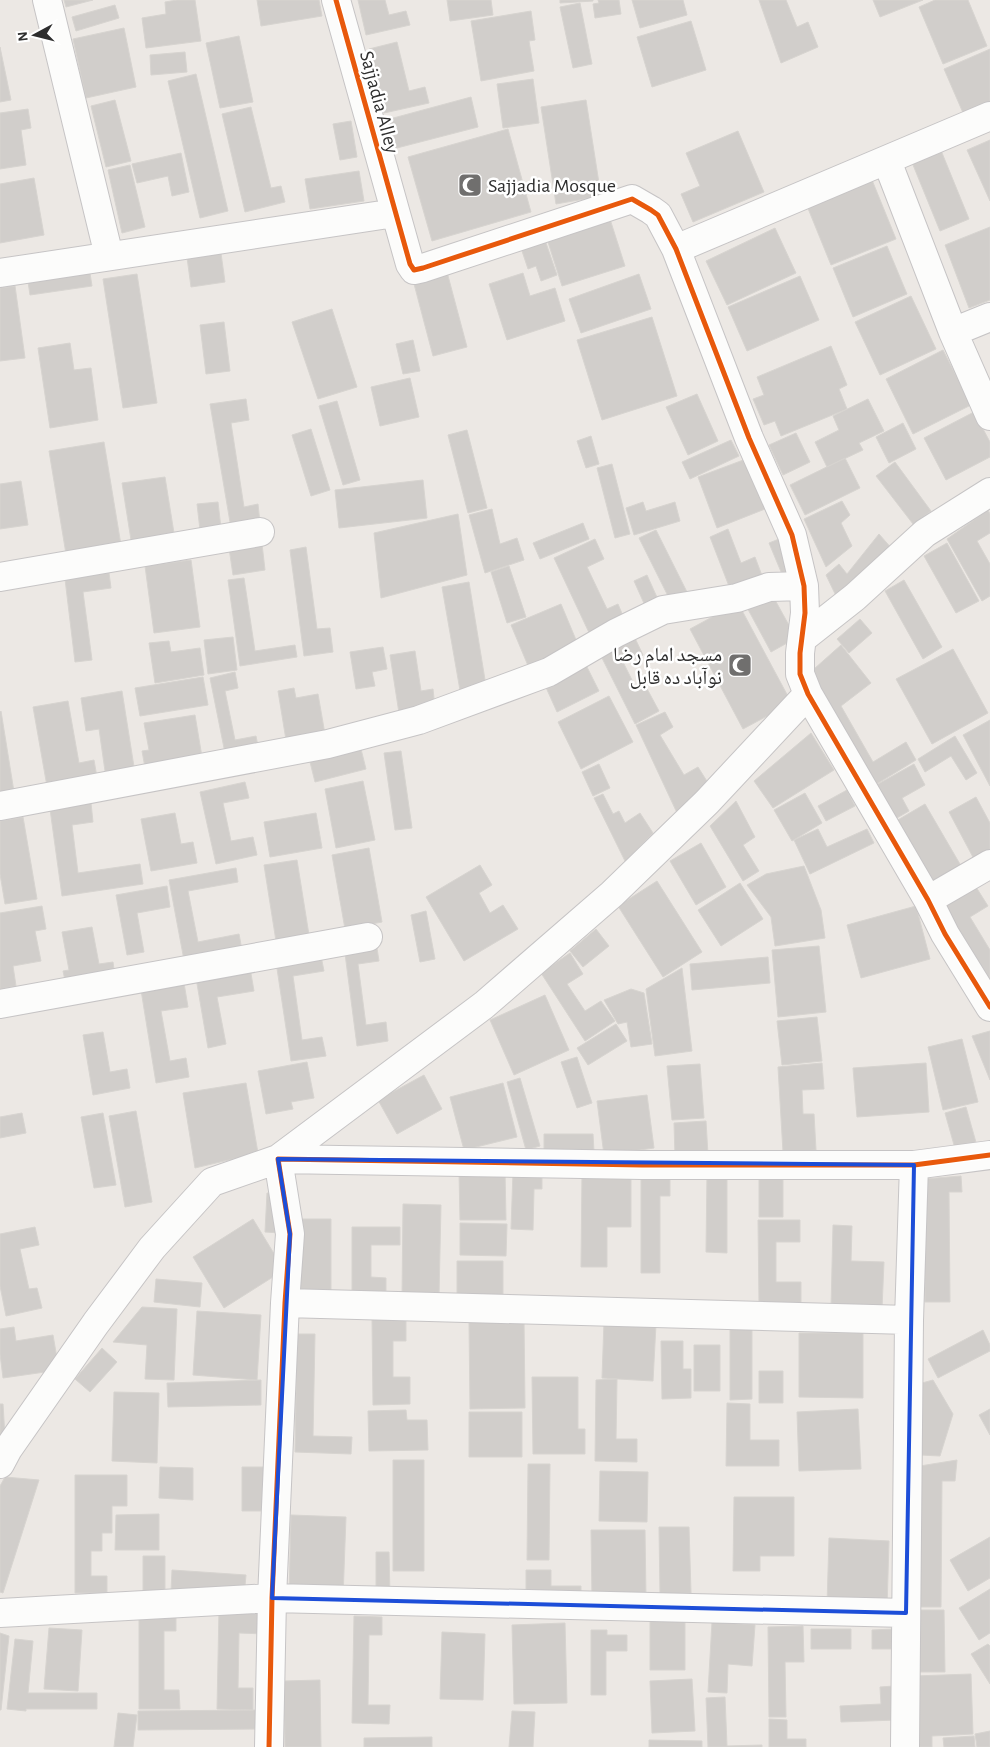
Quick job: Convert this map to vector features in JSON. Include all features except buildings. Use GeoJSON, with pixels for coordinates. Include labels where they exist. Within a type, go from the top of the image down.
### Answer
{"type":"FeatureCollection","features":[{"type":"Feature","properties":{"kind":"street"},"geometry":{"type":"LineString","coordinates":[[47,0],[109,256]]}},
{"type":"Feature","properties":{"kind":"street","name":"Sajjadia Alley"},"geometry":{"type":"LineString","coordinates":[[336,0],[395,213],[410,264],[414,270],[632,199],[658,215],[676,249]]}},
{"type":"Feature","properties":{"kind":"street"},"geometry":{"type":"LineString","coordinates":[[990,116],[676,249],[749,438],[792,535],[804,586],[805,613],[800,653],[800,674],[808,694],[928,900],[944,934],[990,1007]]}},
{"type":"Feature","properties":{"kind":"street"},"geometry":{"type":"LineString","coordinates":[[887,161],[954,332],[990,416]]}},
{"type":"Feature","properties":{"kind":"street"},"geometry":{"type":"LineString","coordinates":[[0,273],[395,213]]}},
{"type":"Feature","properties":{"kind":"street"},"geometry":{"type":"LineString","coordinates":[[954,332],[990,316]]}},
{"type":"Feature","properties":{"kind":"street"},"geometry":{"type":"LineString","coordinates":[[803,638],[856,597],[926,532],[990,492]]}},
{"type":"Feature","properties":{"kind":"street"},"geometry":{"type":"LineString","coordinates":[[0,577],[260,532]]}},
{"type":"Feature","properties":{"kind":"street"},"geometry":{"type":"LineString","coordinates":[[0,806],[328,744],[419,720],[550,672],[616,632],[663,610],[737,598],[769,587],[804,586]]}},
{"type":"Feature","properties":{"kind":"street"},"geometry":{"type":"LineString","coordinates":[[0,1464],[8,1449],[96,1323],[152,1248],[212,1182],[278,1159],[484,1005],[604,900],[708,802],[808,694]]}},
{"type":"Feature","properties":{"kind":"street"},"geometry":{"type":"LineString","coordinates":[[928,900],[990,864]]}},
{"type":"Feature","properties":{"kind":"street"},"geometry":{"type":"LineString","coordinates":[[0,1004],[368,937]]}},
{"type":"Feature","properties":{"kind":"street"},"geometry":{"type":"LineString","coordinates":[[278,1159],[642,1165],[914,1165],[990,1155]]}},
{"type":"Feature","properties":{"kind":"street"},"geometry":{"type":"LineString","coordinates":[[269,1747],[272,1598],[285,1303],[290,1234],[278,1159]]}},
{"type":"Feature","properties":{"kind":"street"},"geometry":{"type":"LineString","coordinates":[[905,1747],[908,1320],[914,1165]]}},
{"type":"Feature","properties":{"kind":"street"},"geometry":{"type":"LineString","coordinates":[[285,1303],[908,1320]]}},
{"type":"Feature","properties":{"kind":"street"},"geometry":{"type":"LineString","coordinates":[[0,1613],[272,1598],[906,1614]]}},
{"type":"Feature","properties":{"kind":"highlighted area"},"geometry":{"type":"Polygon","coordinates":[[[278,1159],[914,1165],[906,1613],[272,1598],[290,1234],[278,1159]]]}},
{"type":"Feature","properties":{"kind":"cycle path"},"geometry":{"type":"LineString","coordinates":[[336,0],[410,264],[414,270],[632,199],[658,215],[676,249],[749,438],[792,535],[804,586],[805,613],[800,653],[800,674],[808,694],[928,900],[945,934],[990,1007]]}},
{"type":"Feature","properties":{"kind":"cycle path"},"geometry":{"type":"LineString","coordinates":[[269,1747],[272,1598],[285,1303],[290,1234],[278,1159],[642,1165],[914,1165],[990,1155]]}},
{"type":"Feature","properties":{"kind":"place","name":"Sajjadia Mosque"},"geometry":{"type":"Point","coordinates":[470,185]}},
{"type":"Feature","properties":{"kind":"place","name":"مسجد امام رضا نوآباد ده قابل"},"geometry":{"type":"Point","coordinates":[740,665]}}]}
